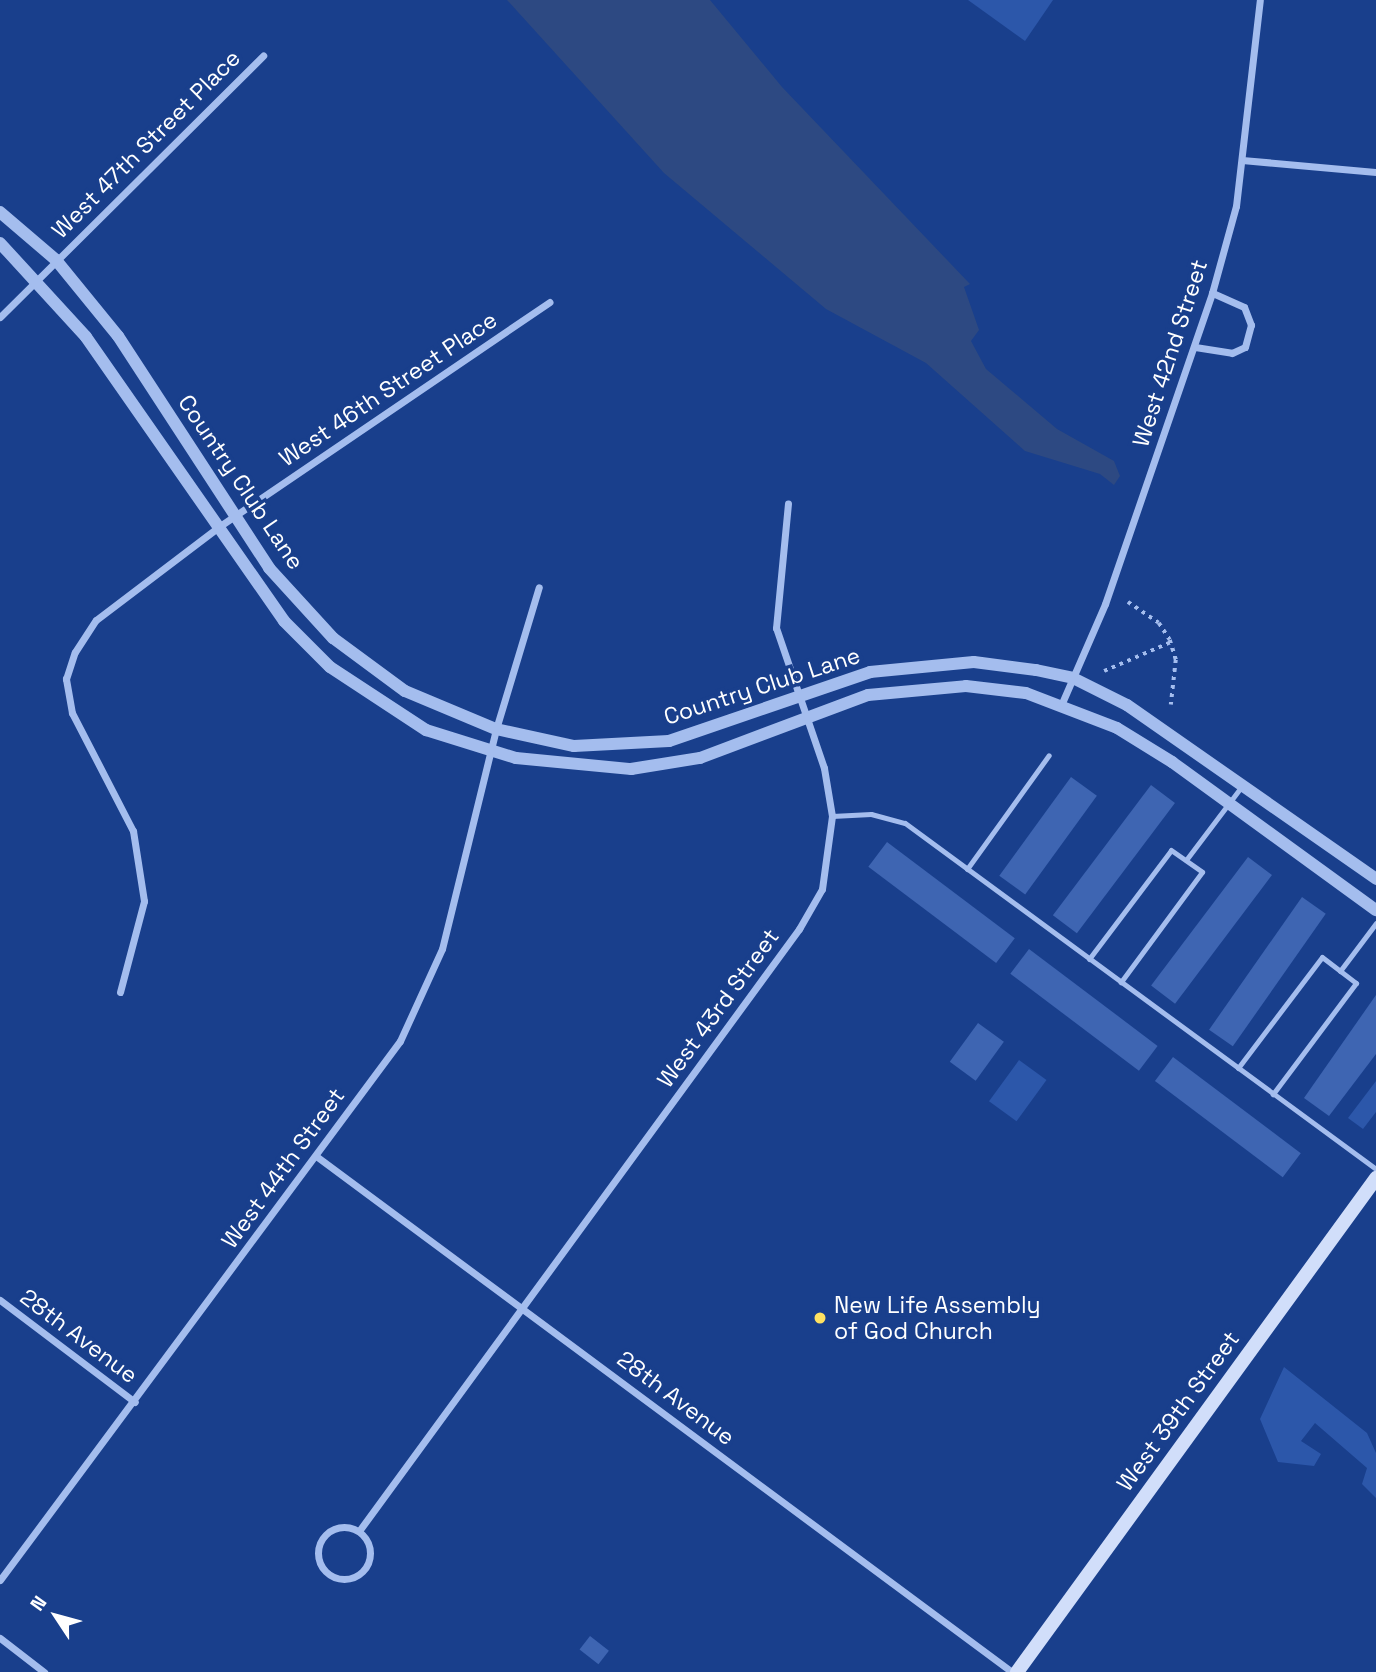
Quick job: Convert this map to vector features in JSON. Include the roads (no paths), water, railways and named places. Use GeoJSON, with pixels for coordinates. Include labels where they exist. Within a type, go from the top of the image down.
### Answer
{"type":"FeatureCollection","features":[{"type":"Feature","properties":{"kind":"main road","name":"West 39th Street"},"geometry":{"type":"LineString","coordinates":[[1014,1672],[1376,1178]]}},
{"type":"Feature","properties":{"kind":"street","name":"West 42nd Street"},"geometry":{"type":"LineString","coordinates":[[1062,703],[1195,347],[1212,293],[1242,160],[1260,0]]}},
{"type":"Feature","properties":{"kind":"street","name":"West 47th Street Place"},"geometry":{"type":"LineString","coordinates":[[0,317],[263,56]]}},
{"type":"Feature","properties":{"kind":"street"},"geometry":{"type":"LineString","coordinates":[[1242,160],[1376,172]]}},
{"type":"Feature","properties":{"kind":"street","name":"Country Club Lane"},"geometry":{"type":"LineString","coordinates":[[0,212],[56,260],[118,336],[237,514],[269,568],[333,638],[405,691],[496,729],[574,746],[669,741],[870,671],[925,662],[974,662],[1073,678],[1127,705],[1244,784],[1376,879]]}},
{"type":"Feature","properties":{"kind":"street","name":"Country Club Lane"},"geometry":{"type":"LineString","coordinates":[[0,243],[37,279],[145,417],[258,591],[330,667],[426,730],[491,753],[631,769],[700,758],[808,721],[868,695],[910,689],[967,687],[1062,703],[1128,735],[1230,804],[1376,910]]}},
{"type":"Feature","properties":{"kind":"street"},"geometry":{"type":"LineString","coordinates":[[1195,347],[1232,353],[1245,347],[1251,325],[1244,307],[1212,293]]}},
{"type":"Feature","properties":{"kind":"street","name":"West 46th Street Place"},"geometry":{"type":"LineString","coordinates":[[120,992],[144,901],[133,831],[72,713],[66,679],[96,620],[217,528],[550,302]]}},
{"type":"Feature","properties":{"kind":"street","name":"West 43rd Street"},"geometry":{"type":"LineString","coordinates":[[359,1531],[524,1310],[799,929],[822,889],[832,816],[808,721],[795,696],[776,628],[788,504]]}},
{"type":"Feature","properties":{"kind":"street","name":"West 44th Street"},"geometry":{"type":"LineString","coordinates":[[0,1580],[316,1156],[416,1010],[442,949],[496,729],[539,587]]}},
{"type":"Feature","properties":{"kind":"street","name":"28th Avenue"},"geometry":{"type":"LineString","coordinates":[[316,1156],[1014,1672]]}},
{"type":"Feature","properties":{"kind":"street","name":"28th Avenue"},"geometry":{"type":"LineString","coordinates":[[0,1300],[135,1402]]}},
{"type":"Feature","properties":{"kind":"street"},"geometry":{"type":"LineString","coordinates":[[342,1526],[359,1531],[371,1553],[365,1569],[344,1580],[327,1574],[317,1549],[326,1533],[342,1526]]}},
{"type":"Feature","properties":{"kind":"street"},"geometry":{"type":"LineString","coordinates":[[0,1638],[44,1672]]}},
{"type":"Feature","properties":{"kind":"lane"},"geometry":{"type":"LineString","coordinates":[[967,869],[1049,755]]}},
{"type":"Feature","properties":{"kind":"lane"},"geometry":{"type":"LineString","coordinates":[[1186,860],[1244,784]]}},
{"type":"Feature","properties":{"kind":"lane"},"geometry":{"type":"LineString","coordinates":[[832,816],[890,816],[967,869],[1376,1169]]}},
{"type":"Feature","properties":{"kind":"lane"},"geometry":{"type":"LineString","coordinates":[[1089,959],[1171,850],[1186,860],[1202,872],[1121,982]]}},
{"type":"Feature","properties":{"kind":"lane"},"geometry":{"type":"LineString","coordinates":[[1340,971],[1376,923]]}},
{"type":"Feature","properties":{"kind":"lane"},"geometry":{"type":"LineString","coordinates":[[1238,1068],[1322,957],[1356,983],[1273,1094]]}},
{"type":"Feature","properties":{"kind":"place","name":"New Life Assembly of God Church"},"geometry":{"type":"Point","coordinates":[820,1318]}}]}
